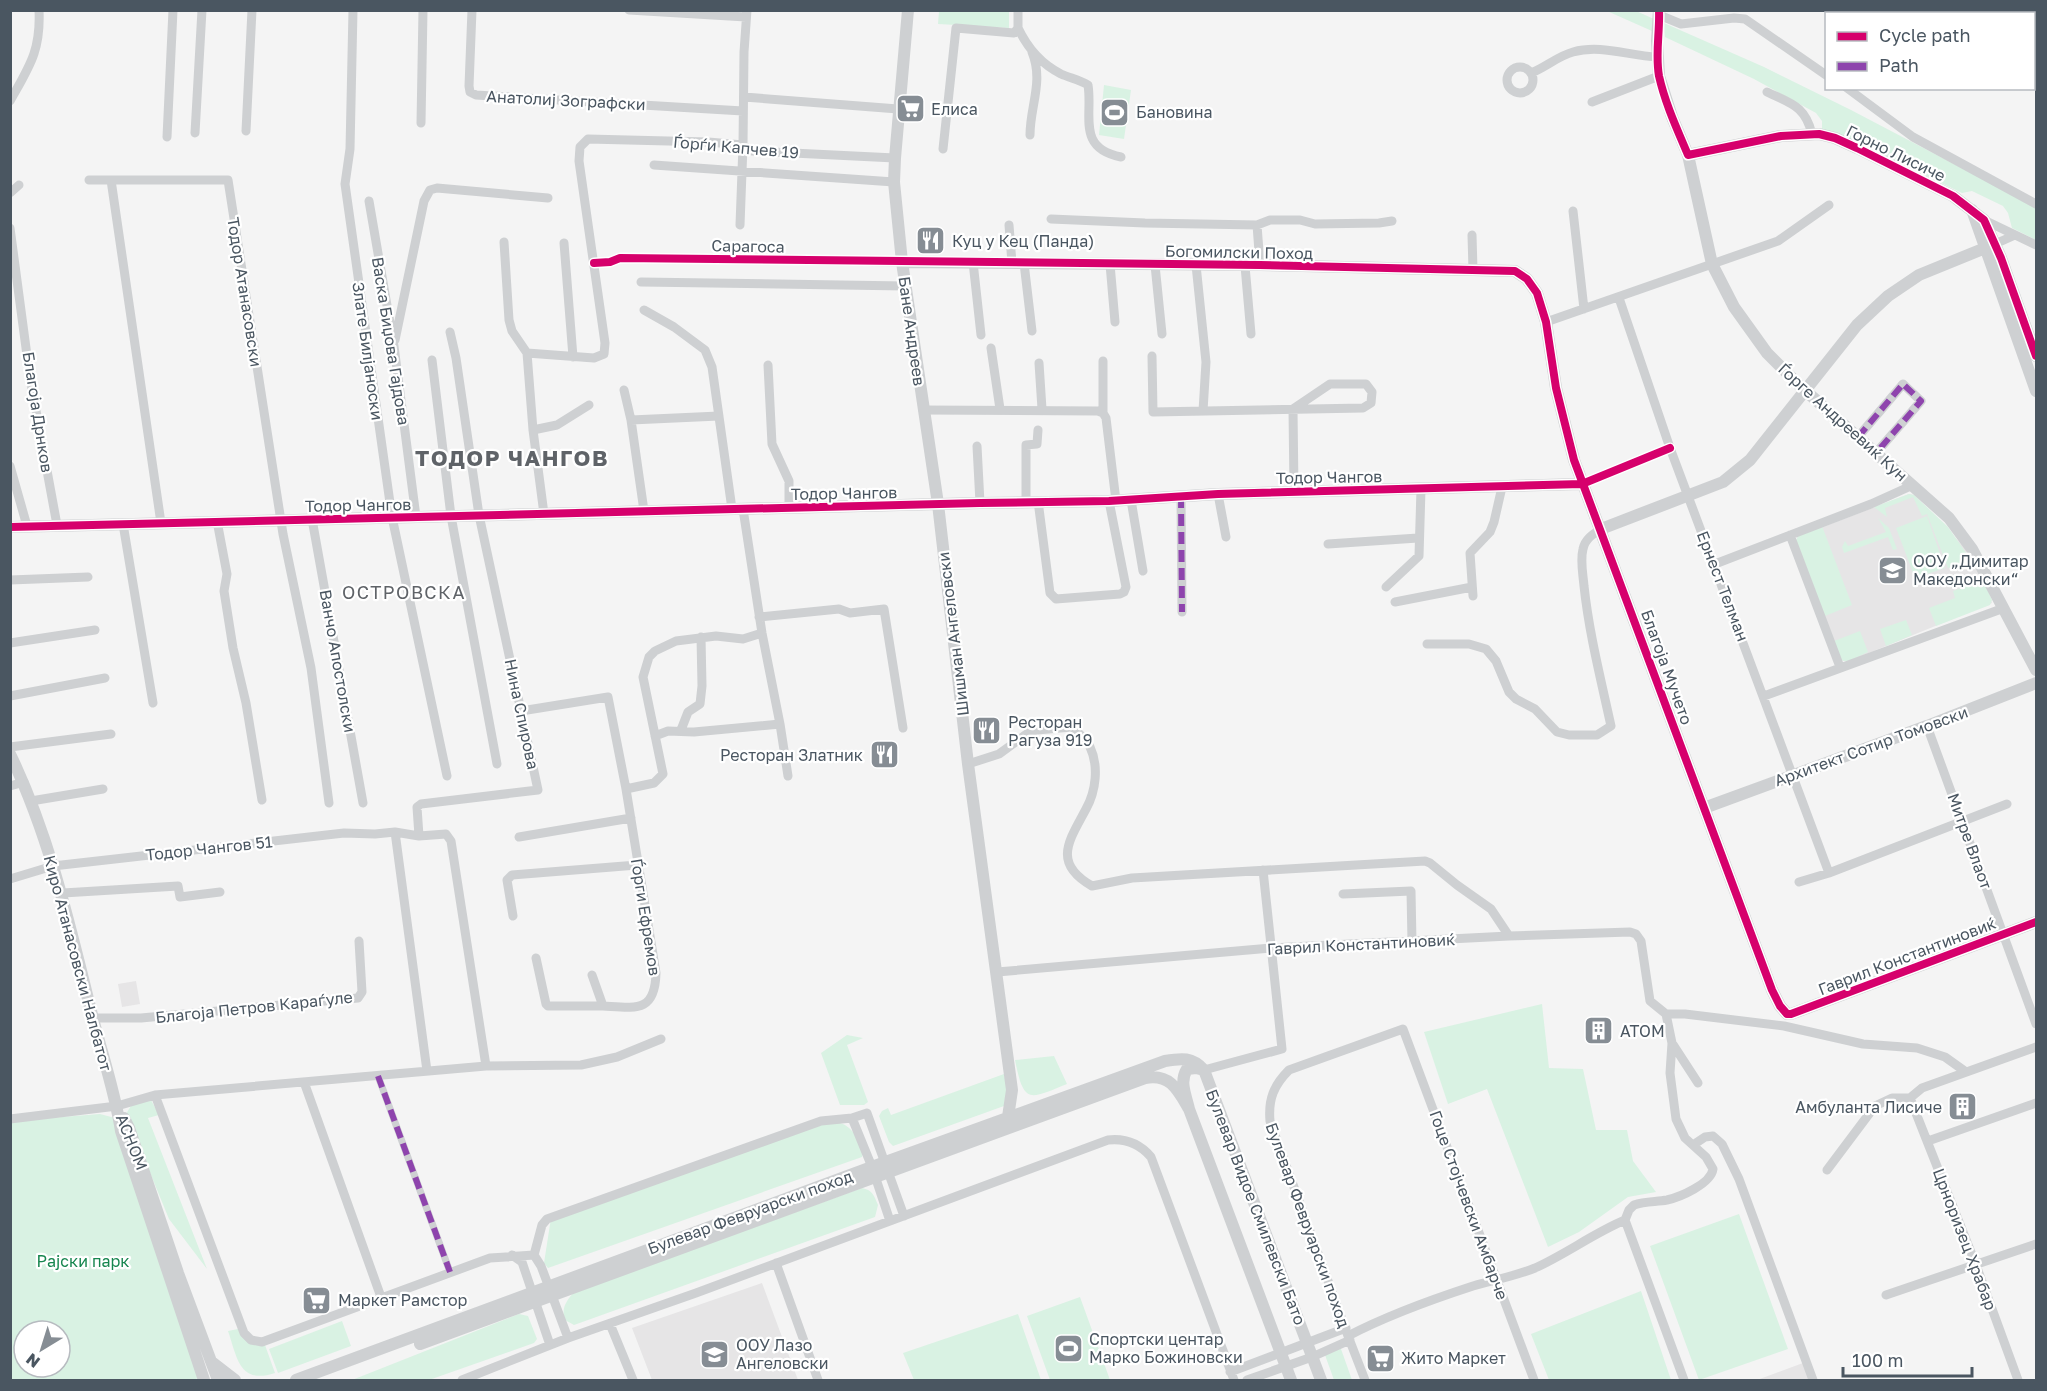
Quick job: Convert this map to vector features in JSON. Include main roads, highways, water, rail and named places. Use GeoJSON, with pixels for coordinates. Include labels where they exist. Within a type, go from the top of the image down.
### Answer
{"type":"FeatureCollection","features":[{"type":"Feature","properties":{"kind":"place","name":"Елиса"},"geometry":{"type":"Point","coordinates":[910,109]}},
{"type":"Feature","properties":{"kind":"place","name":"Бановина"},"geometry":{"type":"Point","coordinates":[1115,112]}},
{"type":"Feature","properties":{"kind":"place","name":"Куц у Кец (Панда)"},"geometry":{"type":"Point","coordinates":[931,241]}},
{"type":"Feature","properties":{"kind":"place","name":"ООУ „Димитар Македонски“"},"geometry":{"type":"Point","coordinates":[1892,570]}},
{"type":"Feature","properties":{"kind":"place","name":"Ресторан Рагуза 919"},"geometry":{"type":"Point","coordinates":[987,731]}},
{"type":"Feature","properties":{"kind":"place","name":"Ресторан Златник"},"geometry":{"type":"Point","coordinates":[884,755]}},
{"type":"Feature","properties":{"kind":"place","name":"АТОМ"},"geometry":{"type":"Point","coordinates":[1599,1031]}},
{"type":"Feature","properties":{"kind":"place","name":"Амбуланта Лисиче"},"geometry":{"type":"Point","coordinates":[1963,1107]}},
{"type":"Feature","properties":{"kind":"place","name":"Маркет Рамстор"},"geometry":{"type":"Point","coordinates":[317,1300]}},
{"type":"Feature","properties":{"kind":"place","name":"Спортски центар Марко Божиновски"},"geometry":{"type":"Point","coordinates":[1068,1348]}},
{"type":"Feature","properties":{"kind":"place","name":"ООУ Лазо Ангеловски"},"geometry":{"type":"Point","coordinates":[715,1354]}},
{"type":"Feature","properties":{"kind":"place","name":"Жито Маркет"},"geometry":{"type":"Point","coordinates":[1380,1358]}},
{"type":"Feature","properties":{"kind":"district","name":"ТОДОР ЧАНГОВ"},"geometry":{"type":"Point","coordinates":[512,458]}},
{"type":"Feature","properties":{"kind":"district","name":"ОСТРОВСКА"},"geometry":{"type":"Point","coordinates":[404,593]}},
{"type":"Feature","properties":{"kind":"park label","name":"Рајски парк"},"geometry":{"type":"Point","coordinates":[83,1261]}}]}
